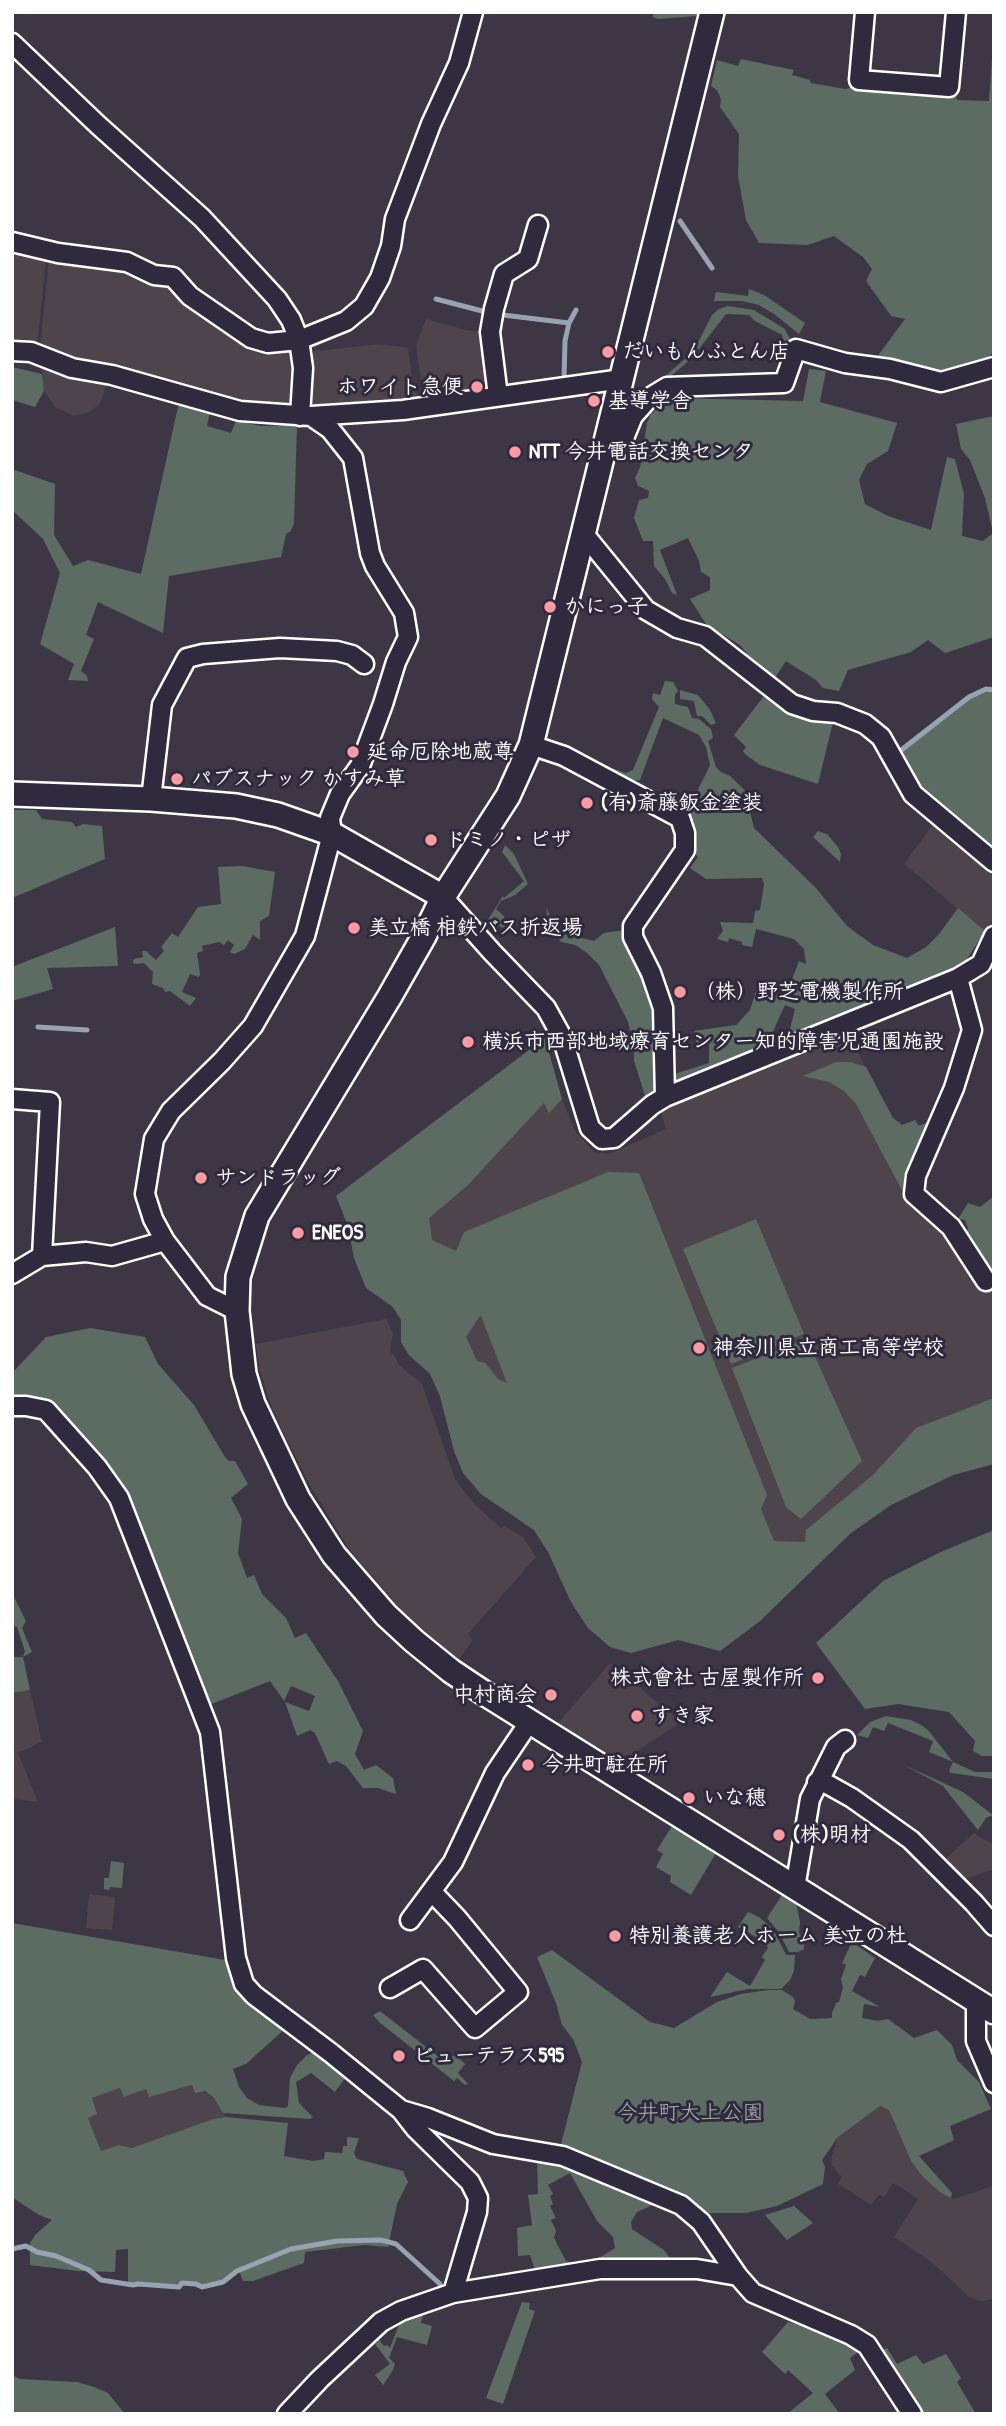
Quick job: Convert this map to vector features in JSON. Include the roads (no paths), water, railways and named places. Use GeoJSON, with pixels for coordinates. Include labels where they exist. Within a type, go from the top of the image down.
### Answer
{"type":"FeatureCollection","features":[{"type":"Feature","properties":{"kind":"street"},"geometry":{"type":"LineString","coordinates":[[12,242],[58,253],[127,262],[154,275],[173,277],[190,296],[251,338],[268,343],[299,340],[346,321],[364,306],[380,278],[391,246],[395,219],[431,124],[459,63],[473,12]]}},
{"type":"Feature","properties":{"kind":"street"},"geometry":{"type":"LineString","coordinates":[[712,12],[531,745],[508,796],[443,897],[390,996],[257,1216],[238,1277],[237,1311],[244,1374],[253,1404],[298,1499],[334,1555],[386,1615],[451,1671],[985,2006],[976,2041],[994,2084]]}},
{"type":"Feature","properties":{"kind":"street"},"geometry":{"type":"LineString","coordinates":[[865,12],[859,80],[949,87],[956,12]]}},
{"type":"Feature","properties":{"kind":"street"},"geometry":{"type":"LineString","coordinates":[[12,43],[209,226],[277,299],[299,340],[305,416]]}},
{"type":"Feature","properties":{"kind":"street"},"geometry":{"type":"LineString","coordinates":[[498,396],[490,332],[494,309],[504,274],[528,259],[538,225]]}},
{"type":"Feature","properties":{"kind":"street"},"geometry":{"type":"LineString","coordinates":[[607,436],[624,438],[633,416],[649,398],[667,387],[784,383],[796,349],[845,363],[890,369],[942,382],[994,367]]}},
{"type":"Feature","properties":{"kind":"street"},"geometry":{"type":"LineString","coordinates":[[12,351],[31,352],[72,368],[112,375],[240,411],[305,416],[403,410],[622,379]]}},
{"type":"Feature","properties":{"kind":"street"},"geometry":{"type":"LineString","coordinates":[[237,1311],[207,1296],[165,1241],[152,1219],[145,1194],[154,1139],[172,1111],[253,1026],[305,936],[332,834],[330,818],[340,794],[360,766],[396,662],[408,638],[404,613],[370,553],[352,458],[346,446],[330,429],[305,416]]}},
{"type":"Feature","properties":{"kind":"street"},"geometry":{"type":"LineString","coordinates":[[584,534],[646,610],[677,628],[705,636],[792,704],[813,711],[837,713],[864,724],[881,737],[913,794],[994,862]]}},
{"type":"Feature","properties":{"kind":"street"},"geometry":{"type":"LineString","coordinates":[[151,799],[162,705],[187,658],[204,654],[280,648],[337,651],[352,655],[364,664]]}},
{"type":"Feature","properties":{"kind":"street"},"geometry":{"type":"LineString","coordinates":[[531,745],[564,756],[680,818],[685,833],[685,850],[633,926],[633,937],[651,972],[663,1008],[665,1097]]}},
{"type":"Feature","properties":{"kind":"street"},"geometry":{"type":"LineString","coordinates":[[12,794],[151,799],[236,806],[278,815],[332,834],[443,897],[546,1008],[562,1037],[590,1128],[602,1139],[614,1138],[665,1097],[958,978],[981,964],[994,936]]}},
{"type":"Feature","properties":{"kind":"street"},"geometry":{"type":"LineString","coordinates":[[958,978],[972,1030],[954,1088],[916,1176],[914,1194],[951,1227],[986,1281]]}},
{"type":"Feature","properties":{"kind":"street"},"geometry":{"type":"LineString","coordinates":[[12,1099],[50,1102],[42,1255]]}},
{"type":"Feature","properties":{"kind":"street"},"geometry":{"type":"LineString","coordinates":[[12,1274],[42,1255],[86,1252],[112,1256],[165,1241]]}},
{"type":"Feature","properties":{"kind":"street"},"geometry":{"type":"LineString","coordinates":[[12,1406],[46,1410],[97,1467],[119,1498],[210,1732],[235,1947],[244,1984],[254,1995],[401,2110],[415,2128],[470,2182],[478,2199],[477,2212],[453,2293]]}},
{"type":"Feature","properties":{"kind":"street"},"geometry":{"type":"LineString","coordinates":[[410,1920],[453,1862],[495,1773],[530,1721]]}},
{"type":"Feature","properties":{"kind":"street"},"geometry":{"type":"LineString","coordinates":[[795,1888],[810,1799],[836,1746],[845,1740]]}},
{"type":"Feature","properties":{"kind":"street"},"geometry":{"type":"LineString","coordinates":[[817,1782],[827,1784],[852,1798],[911,1840],[994,1926]]}},
{"type":"Feature","properties":{"kind":"street"},"geometry":{"type":"LineString","coordinates":[[390,1988],[424,1969],[475,2028],[518,1992],[432,1892]]}},
{"type":"Feature","properties":{"kind":"street"},"geometry":{"type":"LineString","coordinates":[[401,2110],[493,2144],[563,2156],[681,2205],[701,2222],[753,2293],[851,2335],[867,2345],[912,2414]]}},
{"type":"Feature","properties":{"kind":"street"},"geometry":{"type":"LineString","coordinates":[[287,2414],[320,2378],[381,2322],[401,2311],[453,2293],[600,2269],[698,2269],[738,2276]]}},
{"type":"Feature","properties":{"kind":"waterway"},"geometry":{"type":"LineString","coordinates":[[680,221],[712,268]]}},
{"type":"Feature","properties":{"kind":"waterway"},"geometry":{"type":"LineString","coordinates":[[436,299],[486,312]]}},
{"type":"Feature","properties":{"kind":"waterway"},"geometry":{"type":"LineString","coordinates":[[564,379],[565,341],[569,323],[576,310]]}},
{"type":"Feature","properties":{"kind":"waterway"},"geometry":{"type":"LineString","coordinates":[[503,315],[569,323]]}},
{"type":"Feature","properties":{"kind":"waterway"},"geometry":{"type":"LineString","coordinates":[[900,751],[969,697],[986,689],[994,690]]}},
{"type":"Feature","properties":{"kind":"waterway"},"geometry":{"type":"LineString","coordinates":[[38,1027],[87,1030]]}},
{"type":"Feature","properties":{"kind":"waterway"},"geometry":{"type":"LineString","coordinates":[[12,2249],[26,2246],[37,2252],[56,2256],[89,2270],[101,2280],[133,2285],[179,2287],[182,2283],[202,2287],[223,2282],[237,2271],[291,2249],[337,2241],[381,2240],[396,2244],[440,2284]]}},
{"type":"Feature","properties":{"kind":"place","name":"だいもんふとん店"},"geometry":{"type":"Point","coordinates":[608,352]}},
{"type":"Feature","properties":{"kind":"place","name":"ホワイト急便"},"geometry":{"type":"Point","coordinates":[477,387]}},
{"type":"Feature","properties":{"kind":"place","name":"基導学舎"},"geometry":{"type":"Point","coordinates":[594,401]}},
{"type":"Feature","properties":{"kind":"place","name":"NTT 今井電話交換センタ"},"geometry":{"type":"Point","coordinates":[515,452]}},
{"type":"Feature","properties":{"kind":"place","name":"かにっ子"},"geometry":{"type":"Point","coordinates":[550,607]}},
{"type":"Feature","properties":{"kind":"place","name":"延命厄除地蔵尊"},"geometry":{"type":"Point","coordinates":[353,752]}},
{"type":"Feature","properties":{"kind":"place","name":"パブスナック かすみ草"},"geometry":{"type":"Point","coordinates":[177,779]}},
{"type":"Feature","properties":{"kind":"place","name":"(有)斎藤鈑金塗装"},"geometry":{"type":"Point","coordinates":[587,803]}},
{"type":"Feature","properties":{"kind":"place","name":"ドミノ・ピザ"},"geometry":{"type":"Point","coordinates":[431,840]}},
{"type":"Feature","properties":{"kind":"place","name":"美立橋 相鉄バス折返場"},"geometry":{"type":"Point","coordinates":[354,928]}},
{"type":"Feature","properties":{"kind":"place","name":"（株）野芝電機製作所"},"geometry":{"type":"Point","coordinates":[680,992]}},
{"type":"Feature","properties":{"kind":"place","name":"横浜市西部地域療育センター知的障害児通園施設"},"geometry":{"type":"Point","coordinates":[468,1042]}},
{"type":"Feature","properties":{"kind":"place","name":"サンドラッグ"},"geometry":{"type":"Point","coordinates":[201,1178]}},
{"type":"Feature","properties":{"kind":"place","name":"ENEOS"},"geometry":{"type":"Point","coordinates":[298,1233]}},
{"type":"Feature","properties":{"kind":"place","name":"神奈川県立商工高等学校"},"geometry":{"type":"Point","coordinates":[699,1348]}},
{"type":"Feature","properties":{"kind":"place","name":"株式會社 古屋製作所"},"geometry":{"type":"Point","coordinates":[818,1678]}},
{"type":"Feature","properties":{"kind":"place","name":"中村商会"},"geometry":{"type":"Point","coordinates":[551,1695]}},
{"type":"Feature","properties":{"kind":"place","name":"すき家"},"geometry":{"type":"Point","coordinates":[637,1716]}},
{"type":"Feature","properties":{"kind":"place","name":"今井町駐在所"},"geometry":{"type":"Point","coordinates":[528,1765]}},
{"type":"Feature","properties":{"kind":"place","name":"いな穂"},"geometry":{"type":"Point","coordinates":[689,1798]}},
{"type":"Feature","properties":{"kind":"place","name":"(株)明材"},"geometry":{"type":"Point","coordinates":[779,1835]}},
{"type":"Feature","properties":{"kind":"place","name":"特別養護老人ホーム 美立の杜"},"geometry":{"type":"Point","coordinates":[615,1936]}},
{"type":"Feature","properties":{"kind":"place","name":"ビューテラス595"},"geometry":{"type":"Point","coordinates":[399,2056]}},
{"type":"Feature","properties":{"kind":"park label","name":"今井町大上公園"},"geometry":{"type":"Point","coordinates":[690,2113]}}]}
